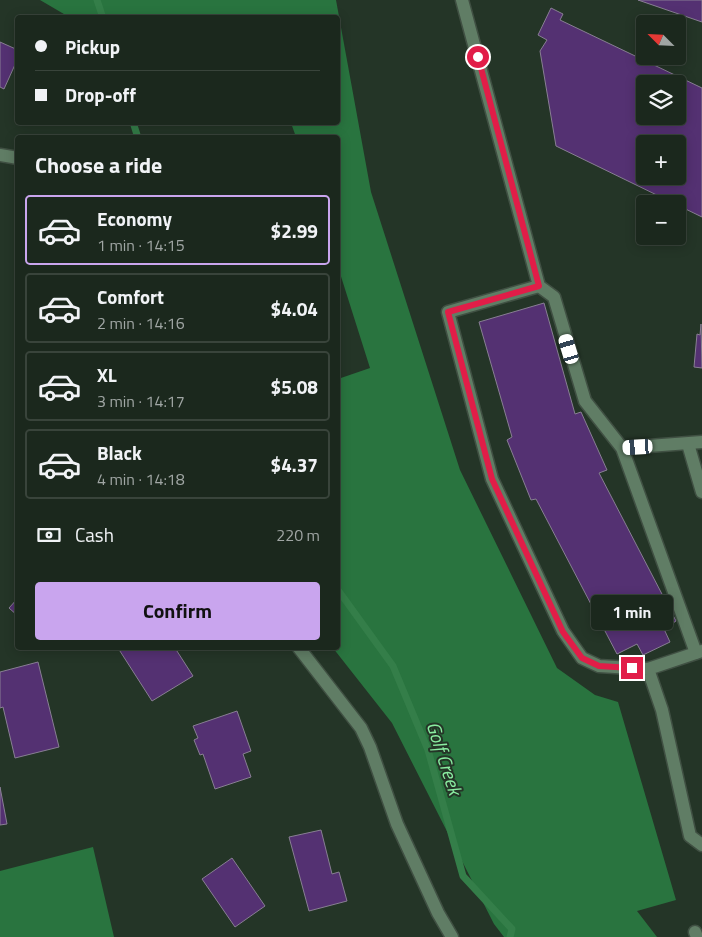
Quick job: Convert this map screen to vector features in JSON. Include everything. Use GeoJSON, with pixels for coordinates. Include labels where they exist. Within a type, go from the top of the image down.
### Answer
{"type":"FeatureCollection","features":[{"type":"Feature","properties":{"kind":"street"},"geometry":{"type":"LineString","coordinates":[[462,0],[539,286],[554,297],[585,401],[622,448],[699,652],[648,669],[599,666],[582,658],[563,632],[492,479],[448,312],[539,286]]}},
{"type":"Feature","properties":{"kind":"street"},"geometry":{"type":"LineString","coordinates":[[0,155],[15,158]]}},
{"type":"Feature","properties":{"kind":"street"},"geometry":{"type":"LineString","coordinates":[[622,448],[702,442]]}},
{"type":"Feature","properties":{"kind":"street"},"geometry":{"type":"LineString","coordinates":[[688,444],[702,492]]}},
{"type":"Feature","properties":{"kind":"street"},"geometry":{"type":"LineString","coordinates":[[301,650],[361,728],[370,747],[397,824],[438,913],[452,937]]}},
{"type":"Feature","properties":{"kind":"street"},"geometry":{"type":"LineString","coordinates":[[648,669],[662,710],[690,836],[702,845]]}},
{"type":"Feature","properties":{"kind":"green space"},"geometry":{"type":"Polygon","coordinates":[[[40,0],[336,0],[339,15],[66,15],[40,0]]]}},
{"type":"Feature","properties":{"kind":"green space"},"geometry":{"type":"Polygon","coordinates":[[[340,22],[371,192],[460,470],[557,668],[595,695],[618,702],[676,900],[637,911],[657,937],[504,937],[494,924],[392,723],[335,650],[340,650],[340,378],[370,368],[340,273],[340,135],[295,135],[292,125],[340,125],[340,22]]]}},
{"type":"Feature","properties":{"kind":"green space"},"geometry":{"type":"Polygon","coordinates":[[[93,847],[114,937],[0,937],[0,871],[93,847]]]}},
{"type":"Feature","properties":{"kind":"building"},"geometry":{"type":"Polygon","coordinates":[[[638,0],[702,0],[702,22],[638,0]]]}},
{"type":"Feature","properties":{"kind":"building"},"geometry":{"type":"Polygon","coordinates":[[[551,8],[563,14],[560,20],[636,56],[636,65],[654,65],[675,75],[636,75],[636,125],[686,125],[686,80],[702,88],[702,217],[686,209],[686,195],[657,195],[636,185],[686,185],[686,135],[636,135],[636,185],[556,146],[540,51],[547,40],[538,35],[551,8]]]}},
{"type":"Feature","properties":{"kind":"building"},"geometry":{"type":"Polygon","coordinates":[[[0,42],[15,49],[15,65],[4,89],[0,87],[0,42]]]}},
{"type":"Feature","properties":{"kind":"building"},"geometry":{"type":"Polygon","coordinates":[[[544,303],[575,414],[581,412],[607,470],[599,473],[676,621],[664,629],[670,642],[643,655],[637,644],[617,654],[536,499],[531,500],[507,440],[512,437],[479,322],[544,303]]]}},
{"type":"Feature","properties":{"kind":"building"},"geometry":{"type":"Polygon","coordinates":[[[701,324],[702,368],[694,367],[697,334],[700,335],[701,324]]]}},
{"type":"Feature","properties":{"kind":"building"},"geometry":{"type":"Polygon","coordinates":[[[15,601],[15,613],[9,608],[15,601]]]}},
{"type":"Feature","properties":{"kind":"building"},"geometry":{"type":"Polygon","coordinates":[[[119,650],[176,650],[193,676],[152,701],[119,650]]]}},
{"type":"Feature","properties":{"kind":"building"},"geometry":{"type":"Polygon","coordinates":[[[38,662],[59,747],[15,758],[3,707],[0,708],[0,672],[38,662]]]}},
{"type":"Feature","properties":{"kind":"building"},"geometry":{"type":"Polygon","coordinates":[[[237,711],[251,751],[243,754],[251,777],[215,789],[203,754],[200,755],[194,740],[198,738],[193,726],[237,711]]]}},
{"type":"Feature","properties":{"kind":"building"},"geometry":{"type":"Polygon","coordinates":[[[0,787],[7,824],[0,825],[0,787]]]}},
{"type":"Feature","properties":{"kind":"building"},"geometry":{"type":"Polygon","coordinates":[[[321,830],[332,874],[339,872],[347,901],[309,911],[289,837],[321,830]]]}},
{"type":"Feature","properties":{"kind":"building"},"geometry":{"type":"Polygon","coordinates":[[[232,858],[265,906],[235,927],[202,879],[232,858]]]}},
{"type":"Feature","properties":{"kind":"waterway","name":"Golf Creek"},"geometry":{"type":"LineString","coordinates":[[97,0],[102,15]]}},
{"type":"Feature","properties":{"kind":"waterway","name":"Golf Creek"},"geometry":{"type":"LineString","coordinates":[[134,125],[137,135]]}},
{"type":"Feature","properties":{"kind":"waterway","name":"Golf Creek"},"geometry":{"type":"LineString","coordinates":[[340,593],[393,666],[428,750],[463,876],[512,929],[510,937]]}},
{"type":"Feature","properties":{"kind":"route"},"geometry":{"type":"LineString","coordinates":[[478,57],[539,286],[448,312],[492,479],[563,632],[582,658],[599,666],[632,668]]}}]}
